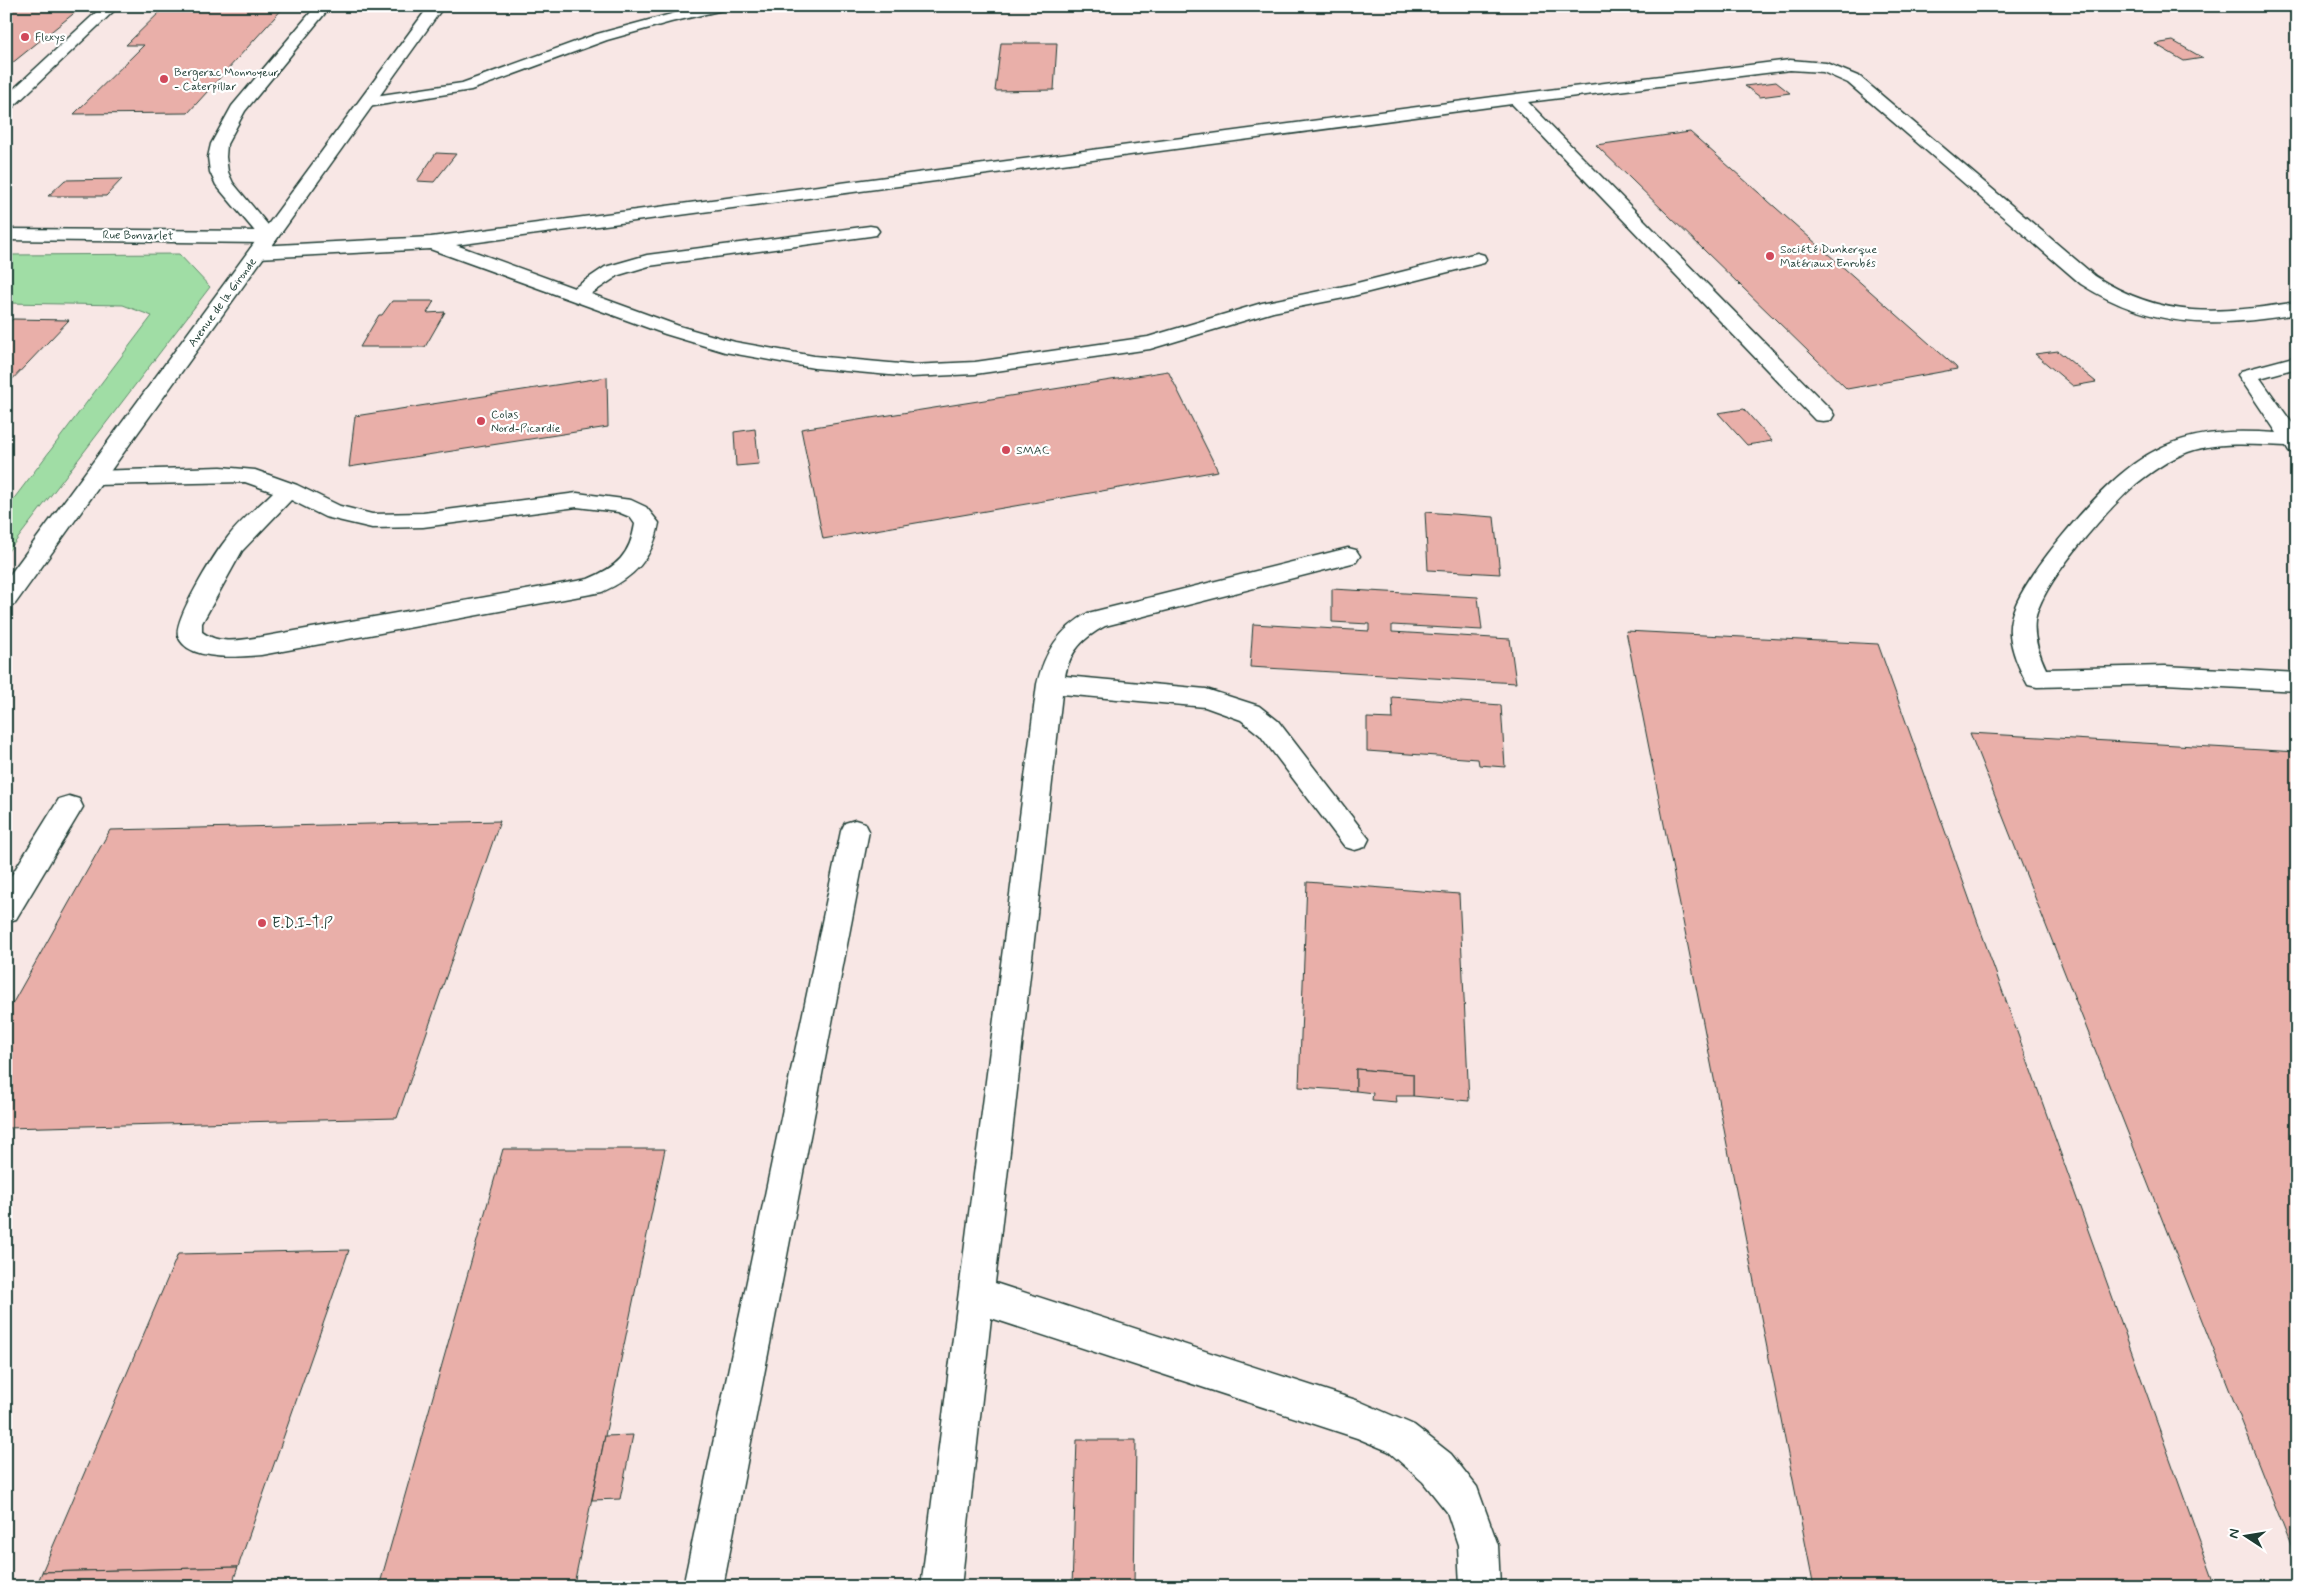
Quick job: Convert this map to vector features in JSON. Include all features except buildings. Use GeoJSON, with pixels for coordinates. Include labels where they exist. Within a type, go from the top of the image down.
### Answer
{"type":"FeatureCollection","features":[{"type":"Feature","properties":{"kind":"street"},"geometry":{"type":"LineString","coordinates":[[6,105],[112,6]]}},
{"type":"Feature","properties":{"kind":"street"},"geometry":{"type":"LineString","coordinates":[[263,245],[219,172],[217,158],[219,144],[238,108],[324,6]]}},
{"type":"Feature","properties":{"kind":"street","name":"Avenue de la Gironde"},"geometry":{"type":"LineString","coordinates":[[6,598],[437,6]]}},
{"type":"Feature","properties":{"kind":"street"},"geometry":{"type":"LineString","coordinates":[[368,102],[465,87],[602,37],[668,18],[722,6]]}},
{"type":"Feature","properties":{"kind":"street","name":"Rue Bonvarlet"},"geometry":{"type":"LineString","coordinates":[[6,234],[263,245],[431,243],[1774,65],[1826,68],[1854,80],[2088,280],[2101,290],[2121,300],[2163,312],[2206,318],[2248,316],[2297,308]]}},
{"type":"Feature","properties":{"kind":"street"},"geometry":{"type":"LineString","coordinates":[[1516,99],[1823,415]]}},
{"type":"Feature","properties":{"kind":"street"},"geometry":{"type":"LineString","coordinates":[[576,295],[612,271],[647,261],[870,231]]}},
{"type":"Feature","properties":{"kind":"street"},"geometry":{"type":"LineString","coordinates":[[431,243],[679,332],[759,354],[851,367],[911,371],[976,368],[1150,343],[1269,307],[1349,291],[1477,259]]}},
{"type":"Feature","properties":{"kind":"street"},"geometry":{"type":"LineString","coordinates":[[2295,443],[2248,375],[2297,362]]}},
{"type":"Feature","properties":{"kind":"street"},"geometry":{"type":"LineString","coordinates":[[2295,443],[2231,438],[2203,441],[2180,448],[2164,456],[2122,484],[2040,580],[2023,619],[2023,639],[2037,678],[2165,675],[2297,682]]}},
{"type":"Feature","properties":{"kind":"street"},"geometry":{"type":"LineString","coordinates":[[94,478],[230,474],[256,478],[288,490],[332,512],[372,521],[423,520],[577,500],[623,505],[638,512],[647,524],[645,539],[636,556],[622,571],[593,586],[261,646],[231,649],[212,648],[198,643],[190,636],[190,623],[222,563],[247,530],[288,490]]}},
{"type":"Feature","properties":{"kind":"street"},"geometry":{"type":"LineString","coordinates":[[941,1587],[1054,662],[1077,630],[1097,619],[1348,556]]}},
{"type":"Feature","properties":{"kind":"street"},"geometry":{"type":"LineString","coordinates":[[1050,684],[1206,698],[1250,713],[1269,728],[1355,839]]}},
{"type":"Feature","properties":{"kind":"street"},"geometry":{"type":"LineString","coordinates":[[6,910],[69,808]]}},
{"type":"Feature","properties":{"kind":"street"},"geometry":{"type":"LineString","coordinates":[[702,1587],[855,831]]}},
{"type":"Feature","properties":{"kind":"street"},"geometry":{"type":"LineString","coordinates":[[976,1295],[1359,1420],[1401,1438],[1437,1468],[1463,1501],[1478,1545],[1480,1587]]}},
{"type":"Feature","properties":{"kind":"shaded area"},"geometry":{"type":"Polygon","coordinates":[[[6,6],[2297,6],[2297,1587],[6,1587],[6,6]]]}},
{"type":"Feature","properties":{"kind":"green space"},"geometry":{"type":"Polygon","coordinates":[[[179,254],[210,287],[6,554],[6,509],[152,316],[123,305],[6,303],[6,255],[179,254]]]}},
{"type":"Feature","properties":{"kind":"place","name":"Flexys"},"geometry":{"type":"Point","coordinates":[25,37]}},
{"type":"Feature","properties":{"kind":"place","name":"Bergerac Monnoyeur - Caterpillar"},"geometry":{"type":"Point","coordinates":[164,79]}},
{"type":"Feature","properties":{"kind":"place","name":"Société Dunkerque Matériaux Enrobés"},"geometry":{"type":"Point","coordinates":[1770,256]}},
{"type":"Feature","properties":{"kind":"place","name":"Colas Nord-Picardie"},"geometry":{"type":"Point","coordinates":[481,421]}},
{"type":"Feature","properties":{"kind":"place","name":"SMAC"},"geometry":{"type":"Point","coordinates":[1006,450]}},
{"type":"Feature","properties":{"kind":"place","name":"E.D.I-T.P"},"geometry":{"type":"Point","coordinates":[262,923]}}]}
